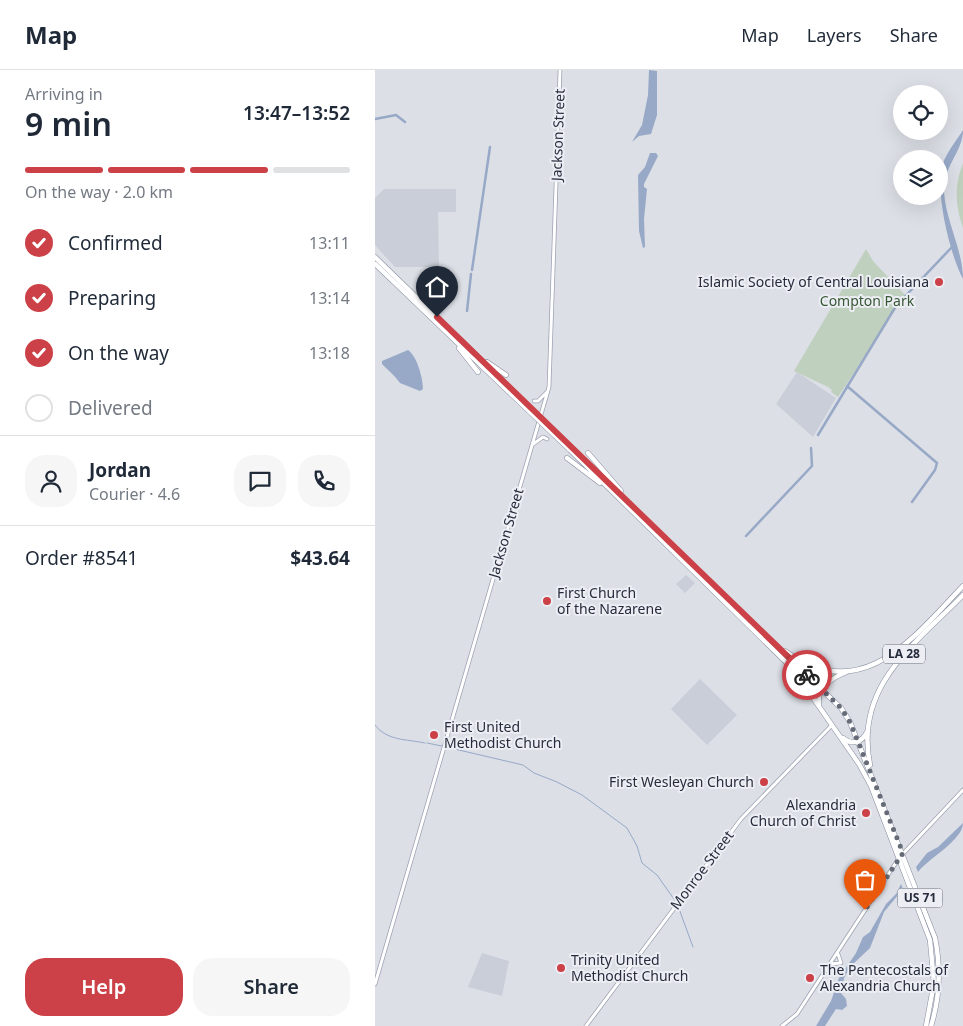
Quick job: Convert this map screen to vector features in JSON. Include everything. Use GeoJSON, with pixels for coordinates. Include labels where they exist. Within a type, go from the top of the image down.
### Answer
{"type":"FeatureCollection","features":[{"type":"Feature","properties":{"kind":"highway","name":"US 71"},"geometry":{"type":"LineString","coordinates":[[375,257],[479,358],[616,497],[773,642],[841,708],[858,741],[877,788],[890,828],[931,927],[937,948],[939,974],[935,1013],[931,1026]]}},
{"type":"Feature","properties":{"kind":"highway","name":"US 71"},"geometry":{"type":"LineString","coordinates":[[375,264],[448,335],[510,390]]}},
{"type":"Feature","properties":{"kind":"highway"},"geometry":{"type":"LineString","coordinates":[[448,335],[478,372]]}},
{"type":"Feature","properties":{"kind":"highway"},"geometry":{"type":"LineString","coordinates":[[479,358],[506,375]]}},
{"type":"Feature","properties":{"kind":"highway","name":"US 71"},"geometry":{"type":"LineString","coordinates":[[569,448],[633,505],[793,669],[865,775],[890,828]]}},
{"type":"Feature","properties":{"kind":"highway"},"geometry":{"type":"LineString","coordinates":[[588,454],[633,505]]}},
{"type":"Feature","properties":{"kind":"highway"},"geometry":{"type":"LineString","coordinates":[[567,458],[616,497]]}},
{"type":"Feature","properties":{"kind":"highway","name":"LA 28"},"geometry":{"type":"LineString","coordinates":[[877,788],[869,759],[868,727],[877,693],[895,665],[917,637],[963,586]]}},
{"type":"Feature","properties":{"kind":"highway","name":"LA 28"},"geometry":{"type":"LineString","coordinates":[[822,690],[835,678],[853,669],[873,665],[888,659],[919,635],[963,595]]}},
{"type":"Feature","properties":{"kind":"highway"},"geometry":{"type":"LineString","coordinates":[[773,642],[807,664],[829,670],[853,669]]}},
{"type":"Feature","properties":{"kind":"highway"},"geometry":{"type":"LineString","coordinates":[[820,707],[818,697],[822,690]]}},
{"type":"Feature","properties":{"kind":"highway"},"geometry":{"type":"LineString","coordinates":[[840,736],[850,743],[858,741],[864,737],[868,727]]}},
{"type":"Feature","properties":{"kind":"highway","name":"US 71"},"geometry":{"type":"LineString","coordinates":[[901,856],[931,940],[934,975],[930,1010],[925,1026]]}},
{"type":"Feature","properties":{"kind":"highway"},"geometry":{"type":"LineString","coordinates":[[930,1010],[935,1013]]}},
{"type":"Feature","properties":{"kind":"main road","name":"Jackson Street"},"geometry":{"type":"LineString","coordinates":[[375,984],[551,378],[560,70]]}},
{"type":"Feature","properties":{"kind":"main road"},"geometry":{"type":"LineString","coordinates":[[533,401],[538,401],[548,391]]}},
{"type":"Feature","properties":{"kind":"main road"},"geometry":{"type":"LineString","coordinates":[[532,445],[543,437],[547,439]]}},
{"type":"Feature","properties":{"kind":"main road","name":"Monroe Street"},"geometry":{"type":"LineString","coordinates":[[586,1026],[741,819],[832,725]]}},
{"type":"Feature","properties":{"kind":"main road"},"geometry":{"type":"LineString","coordinates":[[782,1026],[797,1014],[901,856],[963,790]]}},
{"type":"Feature","properties":{"kind":"main road"},"geometry":{"type":"LineString","coordinates":[[830,965],[841,962],[837,952]]}},
{"type":"Feature","properties":{"kind":"shaded area"},"geometry":{"type":"Polygon","coordinates":[[[384,189],[456,189],[456,212],[438,212],[439,267],[395,267],[375,245],[375,198],[384,189]]]}},
{"type":"Feature","properties":{"kind":"shaded area"},"geometry":{"type":"Polygon","coordinates":[[[797,372],[836,398],[813,437],[776,404],[797,372]]]}},
{"type":"Feature","properties":{"kind":"shaded area"},"geometry":{"type":"Polygon","coordinates":[[[686,575],[695,583],[685,593],[676,584],[686,575]]]}},
{"type":"Feature","properties":{"kind":"shaded area"},"geometry":{"type":"Polygon","coordinates":[[[700,679],[737,715],[707,745],[671,709],[700,679]]]}},
{"type":"Feature","properties":{"kind":"shaded area"},"geometry":{"type":"Polygon","coordinates":[[[482,953],[509,961],[502,996],[468,987],[482,953]]]}},
{"type":"Feature","properties":{"kind":"green space"},"geometry":{"type":"Polygon","coordinates":[[[963,163],[963,228],[958,211],[957,187],[963,163]]]}},
{"type":"Feature","properties":{"kind":"green space","name":"Compton Park"},"geometry":{"type":"Polygon","coordinates":[[[866,249],[873,261],[905,295],[838,397],[828,387],[794,371],[866,249]]]}},
{"type":"Feature","properties":{"kind":"green space"},"geometry":{"type":"Polygon","coordinates":[[[751,625],[821,690],[817,700],[799,673],[751,625]]]}},
{"type":"Feature","properties":{"kind":"green space"},"geometry":{"type":"Polygon","coordinates":[[[794,659],[811,667],[841,672],[823,687],[794,659]]]}},
{"type":"Feature","properties":{"kind":"water"},"geometry":{"type":"Polygon","coordinates":[[[649,70],[657,71],[657,115],[651,134],[639,136],[632,142],[642,125],[648,95],[649,70]]]}},
{"type":"Feature","properties":{"kind":"water"},"geometry":{"type":"Polygon","coordinates":[[[963,130],[960,145],[948,172],[949,151],[963,130]]]}},
{"type":"Feature","properties":{"kind":"water"},"geometry":{"type":"Polygon","coordinates":[[[650,153],[656,153],[658,156],[644,184],[644,187],[647,189],[644,219],[645,247],[643,248],[639,231],[638,175],[645,167],[650,153]]]}},
{"type":"Feature","properties":{"kind":"water"},"geometry":{"type":"Polygon","coordinates":[[[942,205],[946,205],[960,257],[963,279],[953,255],[942,205]]]}},
{"type":"Feature","properties":{"kind":"water"},"geometry":{"type":"Polygon","coordinates":[[[408,350],[417,362],[421,373],[423,389],[420,391],[400,383],[382,364],[382,361],[408,350]]]}},
{"type":"Feature","properties":{"kind":"water"},"geometry":{"type":"Polygon","coordinates":[[[963,823],[958,836],[918,872],[916,867],[927,853],[938,847],[963,823]]]}},
{"type":"Feature","properties":{"kind":"water"},"geometry":{"type":"Polygon","coordinates":[[[901,884],[903,889],[884,912],[870,948],[851,966],[844,978],[841,993],[846,999],[847,1006],[842,1010],[836,1009],[825,1026],[816,1026],[831,1001],[839,978],[856,953],[863,937],[870,932],[886,904],[896,894],[901,884]]]}},
{"type":"Feature","properties":{"kind":"waterway"},"geometry":{"type":"LineString","coordinates":[[375,119],[396,115],[405,122]]}},
{"type":"Feature","properties":{"kind":"waterway"},"geometry":{"type":"LineString","coordinates":[[472,270],[490,147]]}},
{"type":"Feature","properties":{"kind":"waterway"},"geometry":{"type":"LineString","coordinates":[[818,435],[896,306],[952,247]]}},
{"type":"Feature","properties":{"kind":"waterway"},"geometry":{"type":"LineString","coordinates":[[467,311],[471,274]]}},
{"type":"Feature","properties":{"kind":"waterway"},"geometry":{"type":"LineString","coordinates":[[847,386],[937,463],[935,470],[912,502]]}},
{"type":"Feature","properties":{"kind":"waterway"},"geometry":{"type":"LineString","coordinates":[[746,536],[812,466],[811,448]]}},
{"type":"Feature","properties":{"kind":"waterway"},"geometry":{"type":"LineString","coordinates":[[375,725],[391,737],[425,743]]}},
{"type":"Feature","properties":{"kind":"waterway"},"geometry":{"type":"LineString","coordinates":[[427,743],[442,746]]}},
{"type":"Feature","properties":{"kind":"waterway"},"geometry":{"type":"LineString","coordinates":[[446,747],[523,765],[534,773],[582,795],[627,828],[637,846],[642,863],[657,875],[676,902]]}},
{"type":"Feature","properties":{"kind":"waterway"},"geometry":{"type":"LineString","coordinates":[[678,906],[693,947]]}},
{"type":"Feature","properties":{"kind":"way so far"},"geometry":{"type":"LineString","coordinates":[[807,675],[841,708],[850,722],[903,853],[865,910]]}},
{"type":"Feature","properties":{"kind":"place","name":"Islamic Society of Central Louisiana"},"geometry":{"type":"Point","coordinates":[939,282]}},
{"type":"Feature","properties":{"kind":"place","name":"First Church of the Nazarene"},"geometry":{"type":"Point","coordinates":[547,601]}},
{"type":"Feature","properties":{"kind":"place","name":"First United Methodist Church"},"geometry":{"type":"Point","coordinates":[434,735]}},
{"type":"Feature","properties":{"kind":"place","name":"First Wesleyan Church"},"geometry":{"type":"Point","coordinates":[764,782]}},
{"type":"Feature","properties":{"kind":"place","name":"Alexandria Church of Christ"},"geometry":{"type":"Point","coordinates":[866,813]}},
{"type":"Feature","properties":{"kind":"place","name":"Trinity United Methodist Church"},"geometry":{"type":"Point","coordinates":[561,968]}},
{"type":"Feature","properties":{"kind":"place","name":"The Pentecostals of Alexandria Church"},"geometry":{"type":"Point","coordinates":[810,978]}},
{"type":"Feature","properties":{"kind":"route"},"geometry":{"type":"LineString","coordinates":[[437,317],[807,675]]}}]}
